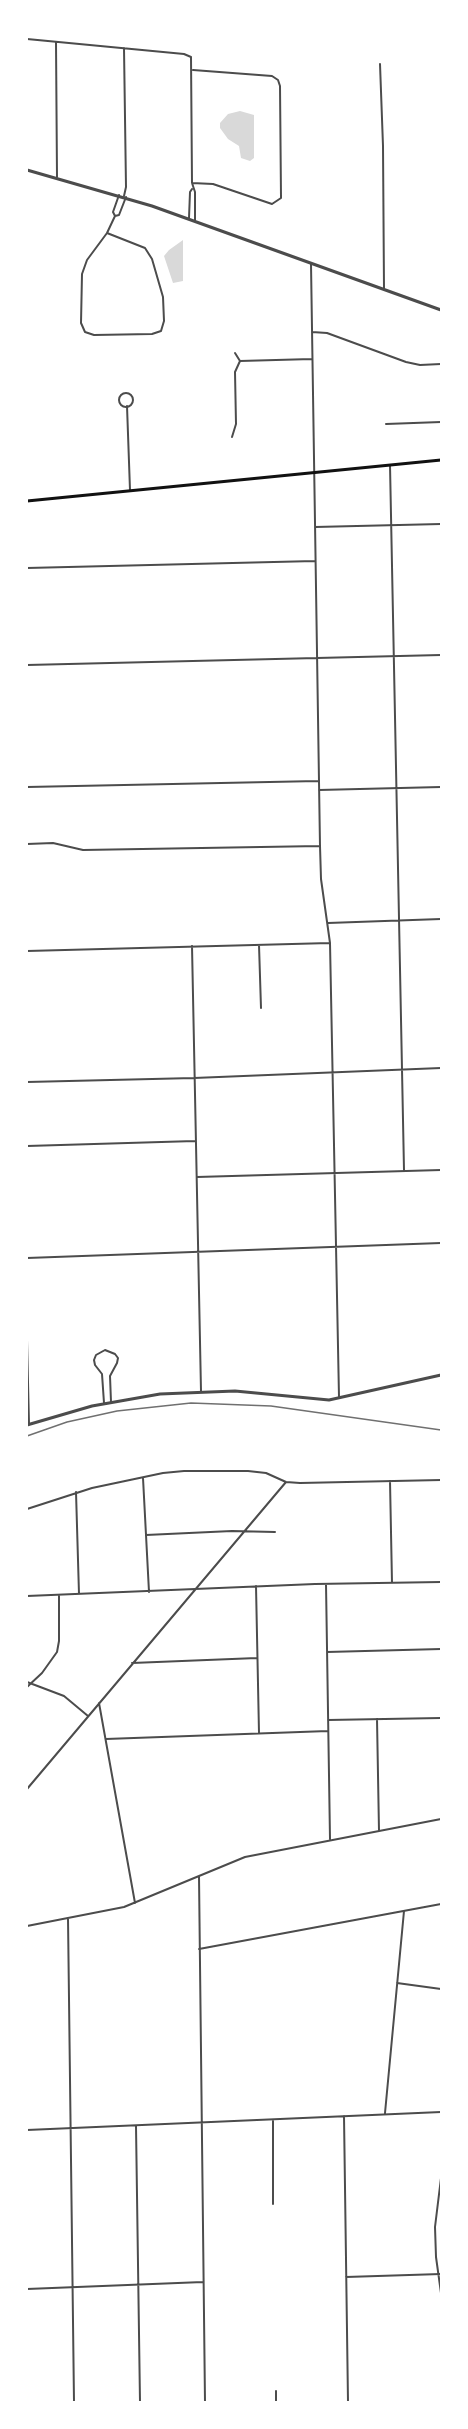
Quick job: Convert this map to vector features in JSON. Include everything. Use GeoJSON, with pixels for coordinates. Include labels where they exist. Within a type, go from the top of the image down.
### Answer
{"type":"FeatureCollection","features":[{"type":"Feature","properties":{"kind":"main road"},"geometry":{"type":"LineString","coordinates":[[27,501],[441,460]]}},
{"type":"Feature","properties":{"kind":"street"},"geometry":{"type":"LineString","coordinates":[[27,39],[184,54],[191,57],[192,189],[189,219]]}},
{"type":"Feature","properties":{"kind":"street"},"geometry":{"type":"LineString","coordinates":[[56,42],[57,177]]}},
{"type":"Feature","properties":{"kind":"street"},"geometry":{"type":"LineString","coordinates":[[107,233],[145,248],[152,259],[163,297],[164,321],[161,331],[152,334],[94,335],[85,332],[81,323],[82,274],[87,260],[107,233],[115,216],[119,215],[125,197],[124,48]]}},
{"type":"Feature","properties":{"kind":"street"},"geometry":{"type":"LineString","coordinates":[[380,64],[384,290]]}},
{"type":"Feature","properties":{"kind":"street"},"geometry":{"type":"LineString","coordinates":[[192,69],[272,76],[278,80],[280,86],[281,198],[272,204],[213,184],[192,183]]}},
{"type":"Feature","properties":{"kind":"street"},"geometry":{"type":"LineString","coordinates":[[27,170],[125,197],[441,310]]}},
{"type":"Feature","properties":{"kind":"street"},"geometry":{"type":"LineString","coordinates":[[192,189],[195,192],[195,221]]}},
{"type":"Feature","properties":{"kind":"street"},"geometry":{"type":"LineString","coordinates":[[115,216],[113,212],[118,195]]}},
{"type":"Feature","properties":{"kind":"street"},"geometry":{"type":"LineString","coordinates":[[312,263],[320,846],[321,879],[330,943],[339,1398]]}},
{"type":"Feature","properties":{"kind":"street"},"geometry":{"type":"LineString","coordinates":[[312,332],[327,333],[406,362],[420,365],[441,364]]}},
{"type":"Feature","properties":{"kind":"street"},"geometry":{"type":"LineString","coordinates":[[235,354],[240,361]]}},
{"type":"Feature","properties":{"kind":"street"},"geometry":{"type":"LineString","coordinates":[[240,361],[312,359]]}},
{"type":"Feature","properties":{"kind":"street"},"geometry":{"type":"LineString","coordinates":[[232,437],[236,424],[235,372],[240,361]]}},
{"type":"Feature","properties":{"kind":"street"},"geometry":{"type":"LineString","coordinates":[[126,393],[130,394],[133,399],[127,406],[120,401],[122,395],[126,393]]}},
{"type":"Feature","properties":{"kind":"street"},"geometry":{"type":"LineString","coordinates":[[127,406],[130,491]]}},
{"type":"Feature","properties":{"kind":"street"},"geometry":{"type":"LineString","coordinates":[[386,424],[441,422]]}},
{"type":"Feature","properties":{"kind":"street"},"geometry":{"type":"LineString","coordinates":[[390,465],[400,1069],[404,1170]]}},
{"type":"Feature","properties":{"kind":"street"},"geometry":{"type":"LineString","coordinates":[[315,527],[441,524]]}},
{"type":"Feature","properties":{"kind":"street"},"geometry":{"type":"LineString","coordinates":[[27,568],[315,561]]}},
{"type":"Feature","properties":{"kind":"street"},"geometry":{"type":"LineString","coordinates":[[27,665],[441,655]]}},
{"type":"Feature","properties":{"kind":"street"},"geometry":{"type":"LineString","coordinates":[[27,787],[319,781]]}},
{"type":"Feature","properties":{"kind":"street"},"geometry":{"type":"LineString","coordinates":[[319,790],[441,787]]}},
{"type":"Feature","properties":{"kind":"street"},"geometry":{"type":"LineString","coordinates":[[27,844],[53,843],[83,850],[320,846]]}},
{"type":"Feature","properties":{"kind":"street"},"geometry":{"type":"LineString","coordinates":[[327,923],[441,920]]}},
{"type":"Feature","properties":{"kind":"street"},"geometry":{"type":"LineString","coordinates":[[27,951],[330,943]]}},
{"type":"Feature","properties":{"kind":"street"},"geometry":{"type":"LineString","coordinates":[[259,945],[261,1008]]}},
{"type":"Feature","properties":{"kind":"street"},"geometry":{"type":"LineString","coordinates":[[192,946],[201,1391]]}},
{"type":"Feature","properties":{"kind":"street"},"geometry":{"type":"LineString","coordinates":[[27,1082],[441,1068]]}},
{"type":"Feature","properties":{"kind":"street"},"geometry":{"type":"LineString","coordinates":[[27,1146],[195,1141]]}},
{"type":"Feature","properties":{"kind":"street"},"geometry":{"type":"LineString","coordinates":[[196,1177],[441,1170]]}},
{"type":"Feature","properties":{"kind":"street"},"geometry":{"type":"LineString","coordinates":[[27,1258],[441,1243]]}},
{"type":"Feature","properties":{"kind":"street"},"geometry":{"type":"LineString","coordinates":[[27,1340],[28,1425],[104,1403],[201,1391],[269,1393],[329,1400],[441,1375]]}},
{"type":"Feature","properties":{"kind":"street"},"geometry":{"type":"LineString","coordinates":[[104,1403],[102,1374],[94,1360],[96,1355],[105,1350],[115,1354],[118,1358],[110,1376],[111,1402]]}},
{"type":"Feature","properties":{"kind":"street"},"geometry":{"type":"LineString","coordinates":[[27,1509],[76,1492],[143,1476],[184,1471],[248,1471],[273,1475],[286,1482],[441,1480]]}},
{"type":"Feature","properties":{"kind":"street"},"geometry":{"type":"LineString","coordinates":[[143,1476],[148,1592]]}},
{"type":"Feature","properties":{"kind":"street"},"geometry":{"type":"LineString","coordinates":[[390,1481],[392,1583]]}},
{"type":"Feature","properties":{"kind":"street"},"geometry":{"type":"LineString","coordinates":[[27,1789],[286,1482]]}},
{"type":"Feature","properties":{"kind":"street"},"geometry":{"type":"LineString","coordinates":[[76,1492],[79,1594]]}},
{"type":"Feature","properties":{"kind":"street"},"geometry":{"type":"LineString","coordinates":[[146,1535],[276,1532]]}},
{"type":"Feature","properties":{"kind":"street"},"geometry":{"type":"LineString","coordinates":[[27,1596],[196,1588],[441,1582]]}},
{"type":"Feature","properties":{"kind":"street"},"geometry":{"type":"LineString","coordinates":[[326,1584],[330,1839]]}},
{"type":"Feature","properties":{"kind":"street"},"geometry":{"type":"LineString","coordinates":[[256,1586],[259,1733]]}},
{"type":"Feature","properties":{"kind":"street"},"geometry":{"type":"LineString","coordinates":[[27,1687],[49,1665],[57,1652],[59,1595]]}},
{"type":"Feature","properties":{"kind":"street"},"geometry":{"type":"LineString","coordinates":[[327,1652],[441,1649]]}},
{"type":"Feature","properties":{"kind":"street"},"geometry":{"type":"LineString","coordinates":[[132,1663],[257,1658]]}},
{"type":"Feature","properties":{"kind":"street"},"geometry":{"type":"LineString","coordinates":[[27,1682],[64,1696],[88,1716]]}},
{"type":"Feature","properties":{"kind":"street"},"geometry":{"type":"LineString","coordinates":[[99,1703],[135,1903]]}},
{"type":"Feature","properties":{"kind":"street"},"geometry":{"type":"LineString","coordinates":[[328,1720],[441,1718]]}},
{"type":"Feature","properties":{"kind":"street"},"geometry":{"type":"LineString","coordinates":[[377,1719],[379,1831]]}},
{"type":"Feature","properties":{"kind":"street"},"geometry":{"type":"LineString","coordinates":[[106,1739],[328,1731]]}},
{"type":"Feature","properties":{"kind":"street"},"geometry":{"type":"LineString","coordinates":[[27,1926],[122,1908],[244,1857],[441,1819]]}},
{"type":"Feature","properties":{"kind":"street"},"geometry":{"type":"LineString","coordinates":[[199,1876],[205,2402]]}},
{"type":"Feature","properties":{"kind":"street"},"geometry":{"type":"LineString","coordinates":[[199,1949],[441,1904]]}},
{"type":"Feature","properties":{"kind":"street"},"geometry":{"type":"LineString","coordinates":[[385,2114],[404,1911]]}},
{"type":"Feature","properties":{"kind":"street"},"geometry":{"type":"LineString","coordinates":[[68,1918],[74,2402]]}},
{"type":"Feature","properties":{"kind":"street"},"geometry":{"type":"LineString","coordinates":[[397,1983],[441,1989]]}},
{"type":"Feature","properties":{"kind":"street"},"geometry":{"type":"LineString","coordinates":[[27,2130],[441,2112]]}},
{"type":"Feature","properties":{"kind":"street"},"geometry":{"type":"LineString","coordinates":[[344,2116],[348,2402]]}},
{"type":"Feature","properties":{"kind":"street"},"geometry":{"type":"LineString","coordinates":[[273,2119],[273,2204]]}},
{"type":"Feature","properties":{"kind":"street"},"geometry":{"type":"LineString","coordinates":[[136,2126],[140,2402]]}},
{"type":"Feature","properties":{"kind":"street"},"geometry":{"type":"LineString","coordinates":[[441,2178],[435,2227],[441,2293]]}},
{"type":"Feature","properties":{"kind":"street"},"geometry":{"type":"LineString","coordinates":[[346,2277],[439,2275]]}},
{"type":"Feature","properties":{"kind":"street"},"geometry":{"type":"LineString","coordinates":[[27,2289],[203,2282]]}},
{"type":"Feature","properties":{"kind":"street"},"geometry":{"type":"LineString","coordinates":[[276,2391],[276,2402]]}},
{"type":"Feature","properties":{"kind":"shaded area"},"geometry":{"type":"Polygon","coordinates":[[[240,111],[254,115],[254,158],[250,161],[241,158],[239,146],[228,139],[220,128],[220,123],[228,114],[240,111]]]}},
{"type":"Feature","properties":{"kind":"shaded area"},"geometry":{"type":"Polygon","coordinates":[[[183,240],[183,281],[173,283],[164,256],[183,240]]]}},
{"type":"Feature","properties":{"kind":"railway"},"geometry":{"type":"LineString","coordinates":[[27,1436],[67,1422],[117,1411],[191,1403],[271,1406],[441,1430]]}}]}
